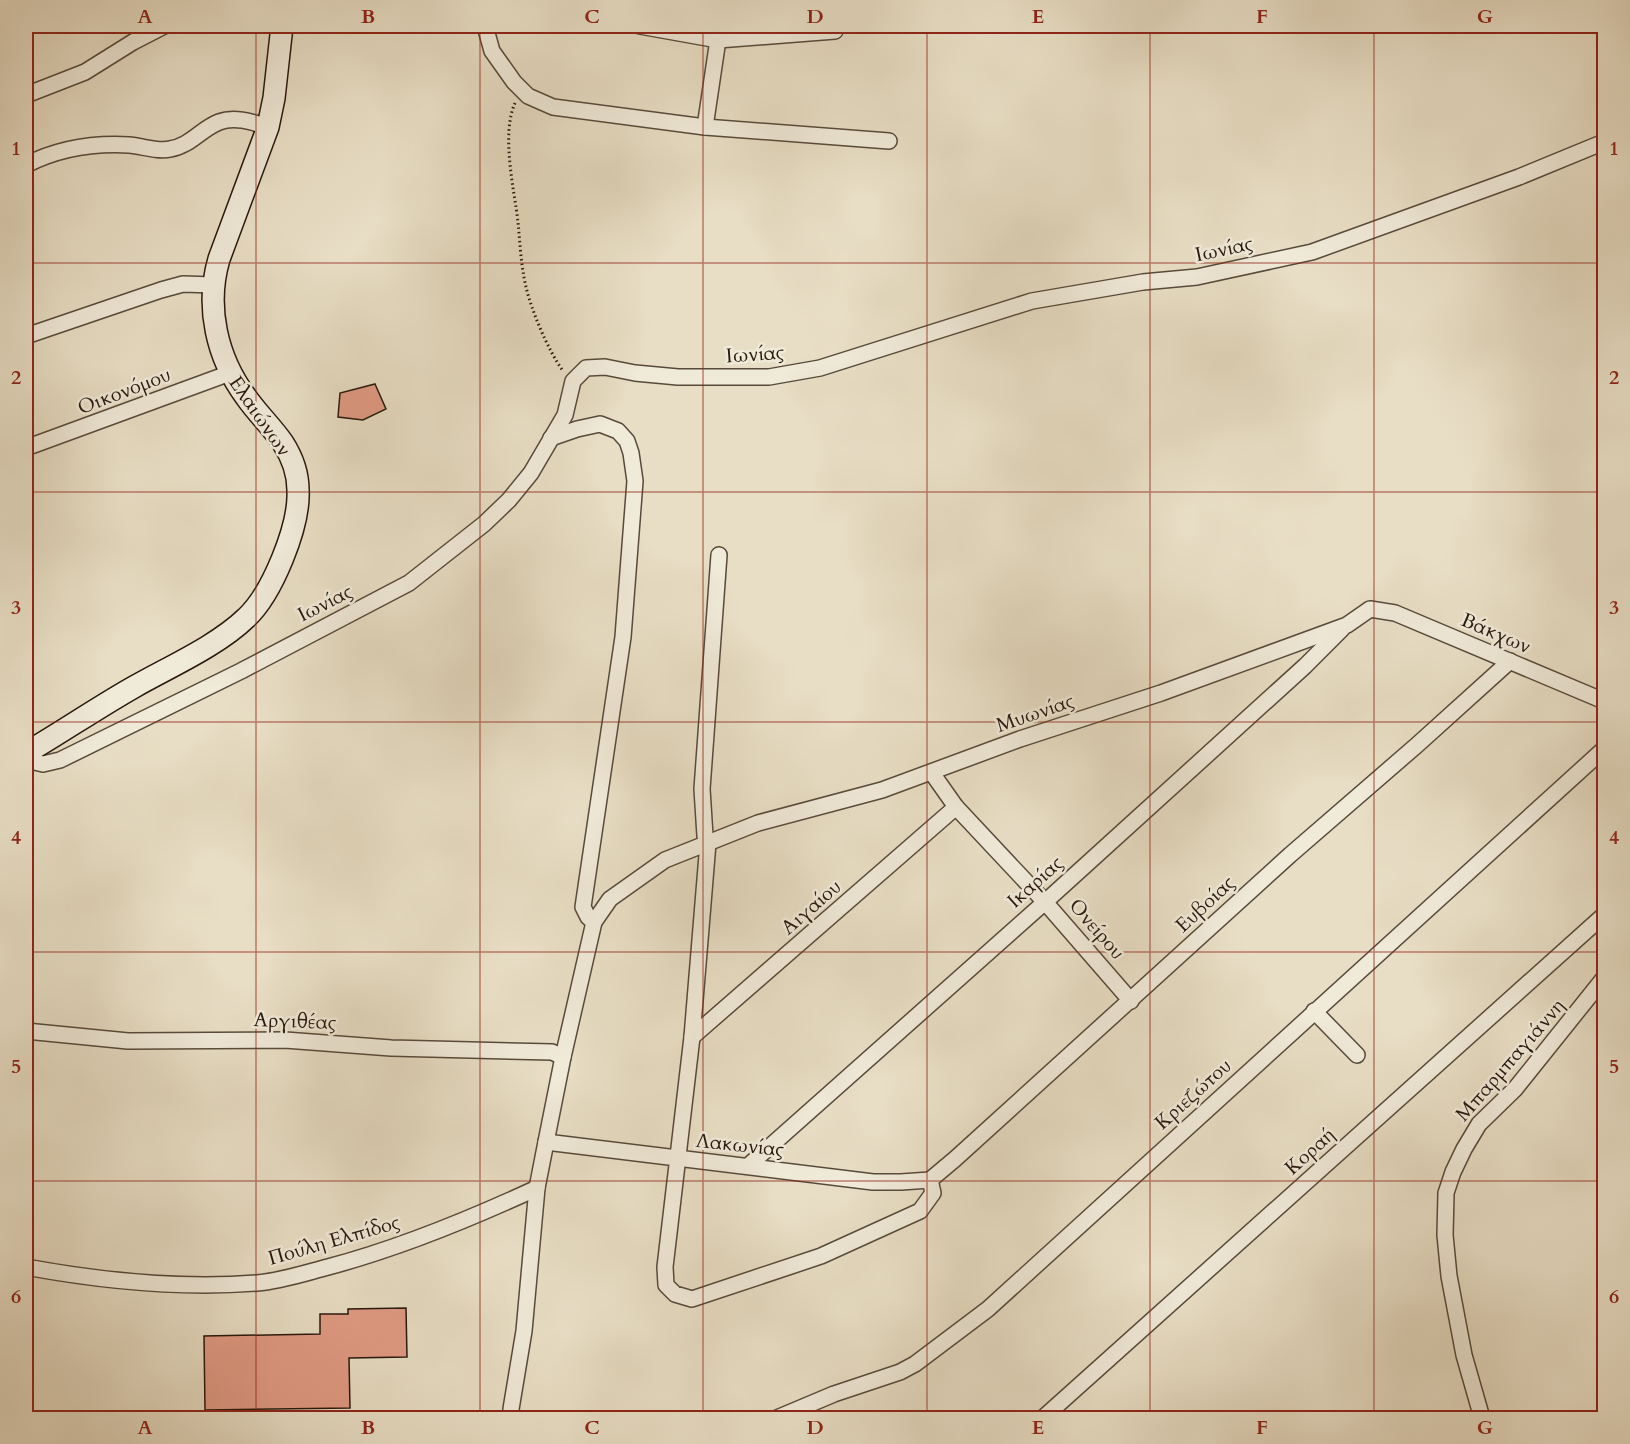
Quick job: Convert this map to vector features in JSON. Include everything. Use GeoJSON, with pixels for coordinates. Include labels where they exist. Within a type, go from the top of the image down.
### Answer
{"type":"FeatureCollection","features":[{"type":"Feature","properties":{"kind":"main road","name":"Ελαιώνων"},"geometry":{"type":"LineString","coordinates":[[26,753],[201,650],[237,626],[255,608],[270,584],[286,547],[296,515],[298,499],[296,473],[283,443],[244,395],[230,373],[217,337],[214,316],[214,285],[222,249],[268,127],[274,98],[282,26]]}},
{"type":"Feature","properties":{"kind":"street"},"geometry":{"type":"LineString","coordinates":[[26,95],[85,72],[164,26]]}},
{"type":"Feature","properties":{"kind":"street"},"geometry":{"type":"LineString","coordinates":[[485,26],[492,51],[523,92],[553,107],[705,127],[889,141]]}},
{"type":"Feature","properties":{"kind":"street"},"geometry":{"type":"LineString","coordinates":[[640,26],[719,33],[835,31]]}},
{"type":"Feature","properties":{"kind":"street"},"geometry":{"type":"LineString","coordinates":[[705,127],[719,33]]}},
{"type":"Feature","properties":{"kind":"street"},"geometry":{"type":"LineString","coordinates":[[26,165],[42,156],[102,145],[168,150],[186,145],[219,122],[245,119],[268,127]]}},
{"type":"Feature","properties":{"kind":"street","name":"Ιωνίας"},"geometry":{"type":"LineString","coordinates":[[26,760],[43,764],[60,760],[241,671],[409,583],[484,524],[509,500],[531,473],[565,415],[573,381],[586,368],[606,367],[635,373],[678,377],[769,377],[820,368],[1032,301],[1143,282],[1197,277],[1312,252],[1519,177],[1605,142]]}},
{"type":"Feature","properties":{"kind":"street"},"geometry":{"type":"LineString","coordinates":[[26,336],[183,284],[214,285]]}},
{"type":"Feature","properties":{"kind":"street","name":"Οικονόμου"},"geometry":{"type":"LineString","coordinates":[[31,446],[230,373]]}},
{"type":"Feature","properties":{"kind":"street"},"geometry":{"type":"LineString","coordinates":[[512,1419],[511,1409],[531,1278],[537,1188],[562,1057],[594,922],[583,907],[623,637],[635,481],[627,441],[618,431],[600,424],[551,438]]}},
{"type":"Feature","properties":{"kind":"street"},"geometry":{"type":"LineString","coordinates":[[719,555],[702,789],[705,836],[708,843],[692,1038],[665,1267],[666,1285],[675,1294],[692,1299],[821,1256],[920,1211],[933,1193],[930,1180]]}},
{"type":"Feature","properties":{"kind":"street","name":"Μυωνίας"},"geometry":{"type":"LineString","coordinates":[[594,922],[610,899],[665,860],[758,824],[882,790],[1020,740],[1161,693],[1347,625],[1370,609]]}},
{"type":"Feature","properties":{"kind":"street","name":"Βάκχων"},"geometry":{"type":"LineString","coordinates":[[1370,609],[1395,613],[1605,701]]}},
{"type":"Feature","properties":{"kind":"street","name":"Ικαρίας"},"geometry":{"type":"LineString","coordinates":[[748,1166],[1045,902],[1305,666],[1347,625]]}},
{"type":"Feature","properties":{"kind":"street","name":"Ευβοίας"},"geometry":{"type":"LineString","coordinates":[[930,1180],[1290,855],[1510,661]]}},
{"type":"Feature","properties":{"kind":"street","name":"Κριεζώτου"},"geometry":{"type":"LineString","coordinates":[[777,1419],[834,1394],[900,1372],[915,1364],[1012,1288],[1314,1011],[1605,749]]}},
{"type":"Feature","properties":{"kind":"street","name":"Ονείρου"},"geometry":{"type":"LineString","coordinates":[[932,773],[956,807],[1045,902],[1131,1000]]}},
{"type":"Feature","properties":{"kind":"street","name":"Αιγαίου"},"geometry":{"type":"LineString","coordinates":[[692,1038],[956,807]]}},
{"type":"Feature","properties":{"kind":"street","name":"Κοραή"},"geometry":{"type":"LineString","coordinates":[[1043,1419],[1605,915]]}},
{"type":"Feature","properties":{"kind":"street","name":"Μπαρμπαγιάννη"},"geometry":{"type":"LineString","coordinates":[[1482,1419],[1464,1355],[1449,1276],[1444,1235],[1446,1193],[1460,1156],[1479,1124],[1515,1089],[1605,978]]}},
{"type":"Feature","properties":{"kind":"street"},"geometry":{"type":"LineString","coordinates":[[1314,1011],[1357,1055]]}},
{"type":"Feature","properties":{"kind":"street","name":"Αργιθέας"},"geometry":{"type":"LineString","coordinates":[[26,1031],[128,1041],[285,1040],[391,1048],[552,1052],[562,1057]]}},
{"type":"Feature","properties":{"kind":"street","name":"Λακωνίας"},"geometry":{"type":"LineString","coordinates":[[546,1142],[873,1182],[930,1180]]}},
{"type":"Feature","properties":{"kind":"street","name":"Πούλη Ελπίδος"},"geometry":{"type":"LineString","coordinates":[[26,1267],[114,1281],[163,1285],[258,1283],[356,1260],[494,1209],[537,1188]]}},
{"type":"Feature","properties":{"kind":"path"},"geometry":{"type":"LineString","coordinates":[[523,92],[514,106],[510,139],[524,278],[532,306],[554,357],[573,381]]}},
{"type":"Feature","properties":{"kind":"building"},"geometry":{"type":"Polygon","coordinates":[[[375,384],[386,409],[363,420],[338,417],[340,393],[375,384]]]}},
{"type":"Feature","properties":{"kind":"building"},"geometry":{"type":"Polygon","coordinates":[[[406,1308],[407,1357],[349,1358],[350,1408],[205,1410],[204,1336],[320,1334],[320,1314],[348,1314],[348,1309],[406,1308]]]}}]}
